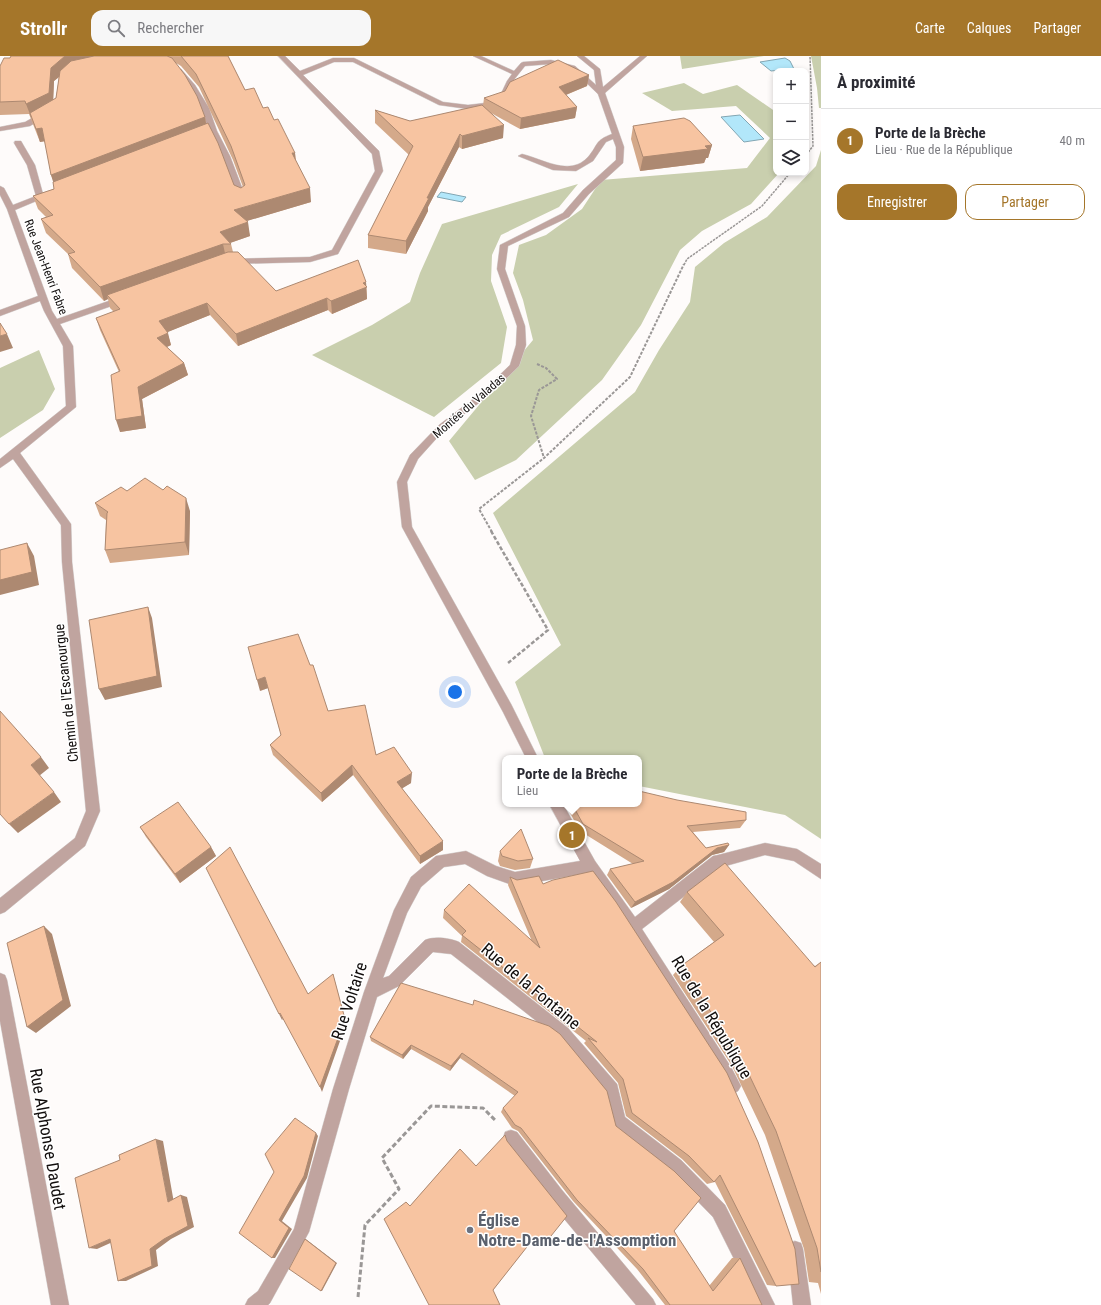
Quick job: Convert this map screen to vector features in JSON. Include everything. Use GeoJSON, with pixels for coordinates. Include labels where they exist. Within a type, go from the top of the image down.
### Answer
{"type":"FeatureCollection","features":[{"type":"Feature","properties":{"kind":"street"},"geometry":{"type":"LineString","coordinates":[[222,264],[229,261],[310,259],[335,252],[379,172],[376,153],[281,56]]}},
{"type":"Feature","properties":{"kind":"street"},"geometry":{"type":"LineString","coordinates":[[476,56],[516,74]]}},
{"type":"Feature","properties":{"kind":"street","name":"Montée du Valadas"},"geometry":{"type":"LineString","coordinates":[[530,755],[407,527],[402,482],[414,457],[442,427],[485,394],[514,366],[521,345],[520,326],[500,269],[504,245],[566,215],[586,192],[620,161],[620,147],[601,93],[596,69],[580,56]]}},
{"type":"Feature","properties":{"kind":"street"},"geometry":{"type":"LineString","coordinates":[[299,74],[333,60],[354,60],[441,104],[468,107],[486,105],[502,99],[510,81],[523,64],[551,62],[573,67],[601,93],[644,56]]}},
{"type":"Feature","properties":{"kind":"street"},"geometry":{"type":"LineString","coordinates":[[171,65],[177,68],[192,85],[205,108],[209,133],[226,156],[242,198]]}},
{"type":"Feature","properties":{"kind":"street"},"geometry":{"type":"LineString","coordinates":[[0,129],[27,124],[51,111]]}},
{"type":"Feature","properties":{"kind":"street"},"geometry":{"type":"LineString","coordinates":[[522,156],[556,168],[576,169],[590,159],[602,140],[616,135]]}},
{"type":"Feature","properties":{"kind":"street"},"geometry":{"type":"LineString","coordinates":[[18,143],[31,165],[40,197]]}},
{"type":"Feature","properties":{"kind":"street","name":"Rue Jean-Henri Fabre"},"geometry":{"type":"LineString","coordinates":[[0,188],[11,209],[43,297],[68,346],[71,407],[0,464]]}},
{"type":"Feature","properties":{"kind":"street"},"geometry":{"type":"LineString","coordinates":[[11,209],[55,192]]}},
{"type":"Feature","properties":{"kind":"street"},"geometry":{"type":"LineString","coordinates":[[55,323],[134,295]]}},
{"type":"Feature","properties":{"kind":"street"},"geometry":{"type":"LineString","coordinates":[[0,313],[43,297]]}},
{"type":"Feature","properties":{"kind":"street","name":"Chemin de l'Escanourgue"},"geometry":{"type":"LineString","coordinates":[[0,907],[80,842],[93,811],[67,562],[66,524],[14,453]]}},
{"type":"Feature","properties":{"kind":"street","name":"Rue de la République"},"geometry":{"type":"LineString","coordinates":[[558,807],[590,866],[633,927],[726,1072],[739,1100]]}},
{"type":"Feature","properties":{"kind":"street"},"geometry":{"type":"LineString","coordinates":[[633,927],[718,861],[765,849],[796,855],[821,872]]}},
{"type":"Feature","properties":{"kind":"street","name":"Rue Voltaire"},"geometry":{"type":"LineString","coordinates":[[254,1305],[264,1297],[301,1232],[341,1089],[371,992],[401,910],[416,882],[441,861],[466,856],[492,871],[515,879],[590,866]]}},
{"type":"Feature","properties":{"kind":"street","name":"Rue de la Fontaine"},"geometry":{"type":"LineString","coordinates":[[371,992],[394,981],[430,945],[454,947],[563,1033],[611,1090],[618,1122],[675,1166],[719,1211],[766,1305]]}},
{"type":"Feature","properties":{"kind":"street","name":"Rue Alphonse Daudet"},"geometry":{"type":"LineString","coordinates":[[0,980],[60,1305]]}},
{"type":"Feature","properties":{"kind":"street"},"geometry":{"type":"LineString","coordinates":[[511,1138],[556,1196],[647,1305]]}},
{"type":"Feature","properties":{"kind":"street"},"geometry":{"type":"LineString","coordinates":[[790,1235],[795,1249],[802,1305]]}},
{"type":"Feature","properties":{"kind":"path"},"geometry":{"type":"LineString","coordinates":[[809,151],[813,146],[810,56]]}},
{"type":"Feature","properties":{"kind":"path"},"geometry":{"type":"LineString","coordinates":[[490,678],[548,630],[479,509],[544,458],[630,378],[688,259],[762,206],[787,176]]}},
{"type":"Feature","properties":{"kind":"path"},"geometry":{"type":"LineString","coordinates":[[518,355],[546,368],[557,379],[539,390],[531,416],[544,458]]}},
{"type":"Feature","properties":{"kind":"path"},"geometry":{"type":"LineString","coordinates":[[358,1297],[365,1225],[399,1189],[382,1158],[431,1106],[483,1108],[511,1138]]}},
{"type":"Feature","properties":{"kind":"green space"},"geometry":{"type":"Polygon","coordinates":[[[680,56],[764,56],[682,69],[680,56]]]}},
{"type":"Feature","properties":{"kind":"green space"},"geometry":{"type":"Polygon","coordinates":[[[811,56],[821,56],[821,108],[819,108],[811,56]]]}},
{"type":"Feature","properties":{"kind":"green space"},"geometry":{"type":"Polygon","coordinates":[[[684,83],[703,94],[737,85],[773,110],[773,176],[776,176],[751,204],[702,231],[680,250],[641,325],[602,380],[516,460],[475,480],[449,441],[533,340],[523,300],[513,273],[519,245],[546,235],[582,209],[601,180],[747,168],[770,138],[736,106],[672,111],[642,93],[684,83]]]}},
{"type":"Feature","properties":{"kind":"green space"},"geometry":{"type":"Polygon","coordinates":[[[821,150],[821,839],[785,815],[642,787],[642,755],[544,755],[515,682],[561,645],[493,513],[635,392],[659,350],[690,302],[695,267],[724,243],[767,217],[806,176],[809,176],[809,173],[816,166],[821,150]]]}},
{"type":"Feature","properties":{"kind":"green space"},"geometry":{"type":"Polygon","coordinates":[[[578,184],[559,207],[501,235],[492,255],[491,281],[507,327],[501,363],[434,417],[312,355],[372,325],[410,302],[420,273],[442,224],[578,184]]]}},
{"type":"Feature","properties":{"kind":"green space"},"geometry":{"type":"Polygon","coordinates":[[[39,350],[55,389],[43,410],[0,438],[0,368],[39,350]]]}},
{"type":"Feature","properties":{"kind":"water"},"geometry":{"type":"Polygon","coordinates":[[[785,58],[790,61],[794,68],[773,68],[773,71],[771,71],[760,62],[785,58]]]}},
{"type":"Feature","properties":{"kind":"water"},"geometry":{"type":"Polygon","coordinates":[[[740,115],[764,139],[744,142],[721,117],[740,115]]]}},
{"type":"Feature","properties":{"kind":"water"},"geometry":{"type":"Polygon","coordinates":[[[441,192],[466,197],[462,202],[437,197],[441,192]]]}},
{"type":"Feature","properties":{"kind":"building"},"geometry":{"type":"Polygon","coordinates":[[[11,56],[65,56],[51,68],[49,93],[26,104],[25,101],[0,102],[0,66],[4,58],[10,58],[11,56]]]}},
{"type":"Feature","properties":{"kind":"building"},"geometry":{"type":"Polygon","coordinates":[[[94,56],[167,56],[172,58],[185,75],[197,96],[205,117],[51,175],[42,128],[36,129],[30,113],[56,98],[60,71],[71,61],[94,56]]]}},
{"type":"Feature","properties":{"kind":"building"},"geometry":{"type":"Polygon","coordinates":[[[181,56],[228,56],[245,90],[254,88],[263,108],[268,107],[274,120],[278,119],[295,153],[292,153],[310,188],[234,210],[248,222],[220,232],[231,244],[223,244],[100,287],[68,254],[75,252],[41,219],[53,215],[33,196],[54,189],[53,182],[208,123],[218,143],[234,185],[241,188],[245,185],[231,146],[196,74],[181,56]]]}},
{"type":"Feature","properties":{"kind":"building"},"geometry":{"type":"Polygon","coordinates":[[[558,60],[589,75],[559,87],[577,107],[521,118],[484,98],[505,91],[510,82],[558,60]]]}},
{"type":"Feature","properties":{"kind":"building"},"geometry":{"type":"Polygon","coordinates":[[[482,105],[504,125],[462,136],[460,134],[406,241],[368,235],[413,146],[375,110],[410,121],[482,105]]]}},
{"type":"Feature","properties":{"kind":"building"},"geometry":{"type":"Polygon","coordinates":[[[684,118],[690,121],[712,145],[705,146],[708,149],[643,157],[633,126],[684,118]]]}},
{"type":"Feature","properties":{"kind":"building"},"geometry":{"type":"Polygon","coordinates":[[[228,252],[238,252],[276,291],[358,260],[366,282],[363,283],[367,287],[331,301],[327,298],[236,334],[207,303],[159,321],[168,333],[157,338],[184,363],[138,387],[142,416],[116,420],[111,375],[120,371],[96,318],[120,309],[107,295],[228,252]]]}},
{"type":"Feature","properties":{"kind":"building"},"geometry":{"type":"Polygon","coordinates":[[[0,323],[7,334],[0,336],[0,323]]]}},
{"type":"Feature","properties":{"kind":"building"},"geometry":{"type":"Polygon","coordinates":[[[145,478],[163,490],[167,486],[186,498],[185,542],[105,550],[108,512],[95,503],[121,487],[127,491],[145,478]]]}},
{"type":"Feature","properties":{"kind":"building"},"geometry":{"type":"Polygon","coordinates":[[[27,543],[32,572],[0,580],[0,550],[27,543]]]}},
{"type":"Feature","properties":{"kind":"building"},"geometry":{"type":"Polygon","coordinates":[[[148,607],[157,676],[99,689],[89,620],[148,607]]]}},
{"type":"Feature","properties":{"kind":"building"},"geometry":{"type":"Polygon","coordinates":[[[298,634],[310,665],[313,665],[328,711],[365,705],[376,755],[394,747],[412,773],[397,782],[443,841],[420,856],[352,765],[321,793],[270,745],[281,735],[265,677],[257,680],[248,647],[298,634]]]}},
{"type":"Feature","properties":{"kind":"building"},"geometry":{"type":"Polygon","coordinates":[[[0,711],[41,757],[31,765],[54,792],[9,824],[0,814],[0,711]]]}},
{"type":"Feature","properties":{"kind":"building"},"geometry":{"type":"Polygon","coordinates":[[[642,792],[677,800],[746,812],[746,820],[687,826],[706,848],[728,843],[729,845],[717,848],[673,882],[635,902],[610,869],[644,861],[583,824],[574,807],[642,807],[642,792]]]}},
{"type":"Feature","properties":{"kind":"building"},"geometry":{"type":"Polygon","coordinates":[[[178,802],[211,847],[175,874],[140,827],[178,802]]]}},
{"type":"Feature","properties":{"kind":"building"},"geometry":{"type":"Polygon","coordinates":[[[521,829],[533,859],[518,861],[502,856],[500,851],[521,829]]]}},
{"type":"Feature","properties":{"kind":"building"},"geometry":{"type":"Polygon","coordinates":[[[230,847],[308,994],[333,974],[345,1019],[320,1087],[280,1013],[279,1014],[206,868],[230,847]]]}},
{"type":"Feature","properties":{"kind":"building"},"geometry":{"type":"Polygon","coordinates":[[[725,863],[815,967],[821,962],[821,1272],[817,1248],[776,1131],[742,1060],[681,966],[724,935],[687,892],[725,863]]]}},
{"type":"Feature","properties":{"kind":"building"},"geometry":{"type":"Polygon","coordinates":[[[593,871],[616,902],[727,1073],[758,1142],[795,1249],[799,1284],[776,1286],[720,1175],[714,1182],[689,1156],[632,1113],[623,1079],[588,1038],[597,1042],[462,935],[466,931],[444,910],[469,884],[540,948],[510,877],[517,880],[539,876],[543,884],[553,880],[593,871]]]}},
{"type":"Feature","properties":{"kind":"building"},"geometry":{"type":"Polygon","coordinates":[[[44,926],[63,1000],[27,1027],[7,943],[44,926]]]}},
{"type":"Feature","properties":{"kind":"building"},"geometry":{"type":"Polygon","coordinates":[[[401,983],[473,1005],[474,1000],[549,1026],[560,1034],[607,1091],[616,1126],[674,1171],[701,1198],[674,1231],[713,1291],[740,1258],[762,1305],[670,1305],[643,1269],[577,1200],[521,1128],[515,1125],[503,1108],[518,1092],[462,1053],[451,1066],[411,1045],[402,1055],[370,1037],[401,983]]]}},
{"type":"Feature","properties":{"kind":"building"},"geometry":{"type":"Polygon","coordinates":[[[295,1118],[316,1133],[304,1176],[279,1220],[289,1228],[272,1258],[239,1233],[274,1172],[265,1154],[295,1118]]]}},
{"type":"Feature","properties":{"kind":"building","name":"Église Notre-Dame-de-l'Assomption"},"geometry":{"type":"Polygon","coordinates":[[[505,1135],[507,1141],[567,1216],[543,1246],[534,1238],[493,1290],[500,1305],[429,1305],[384,1219],[406,1202],[410,1206],[460,1149],[476,1166],[505,1135]]]}},
{"type":"Feature","properties":{"kind":"building"},"geometry":{"type":"Polygon","coordinates":[[[156,1139],[168,1202],[181,1195],[188,1226],[164,1239],[150,1249],[152,1266],[118,1281],[110,1239],[89,1248],[75,1178],[120,1160],[119,1155],[156,1139]]]}},
{"type":"Feature","properties":{"kind":"building"},"geometry":{"type":"Polygon","coordinates":[[[305,1239],[336,1263],[321,1291],[289,1269],[305,1239]]]}},
{"type":"Feature","properties":{"kind":"place","name":"Porte de la Brèche"},"geometry":{"type":"Point","coordinates":[572,835]}},
{"type":"Feature","properties":{"kind":"place","name":"Église Notre-Dame-de-l'Assomption"},"geometry":{"type":"Point","coordinates":[470,1230]}}]}
